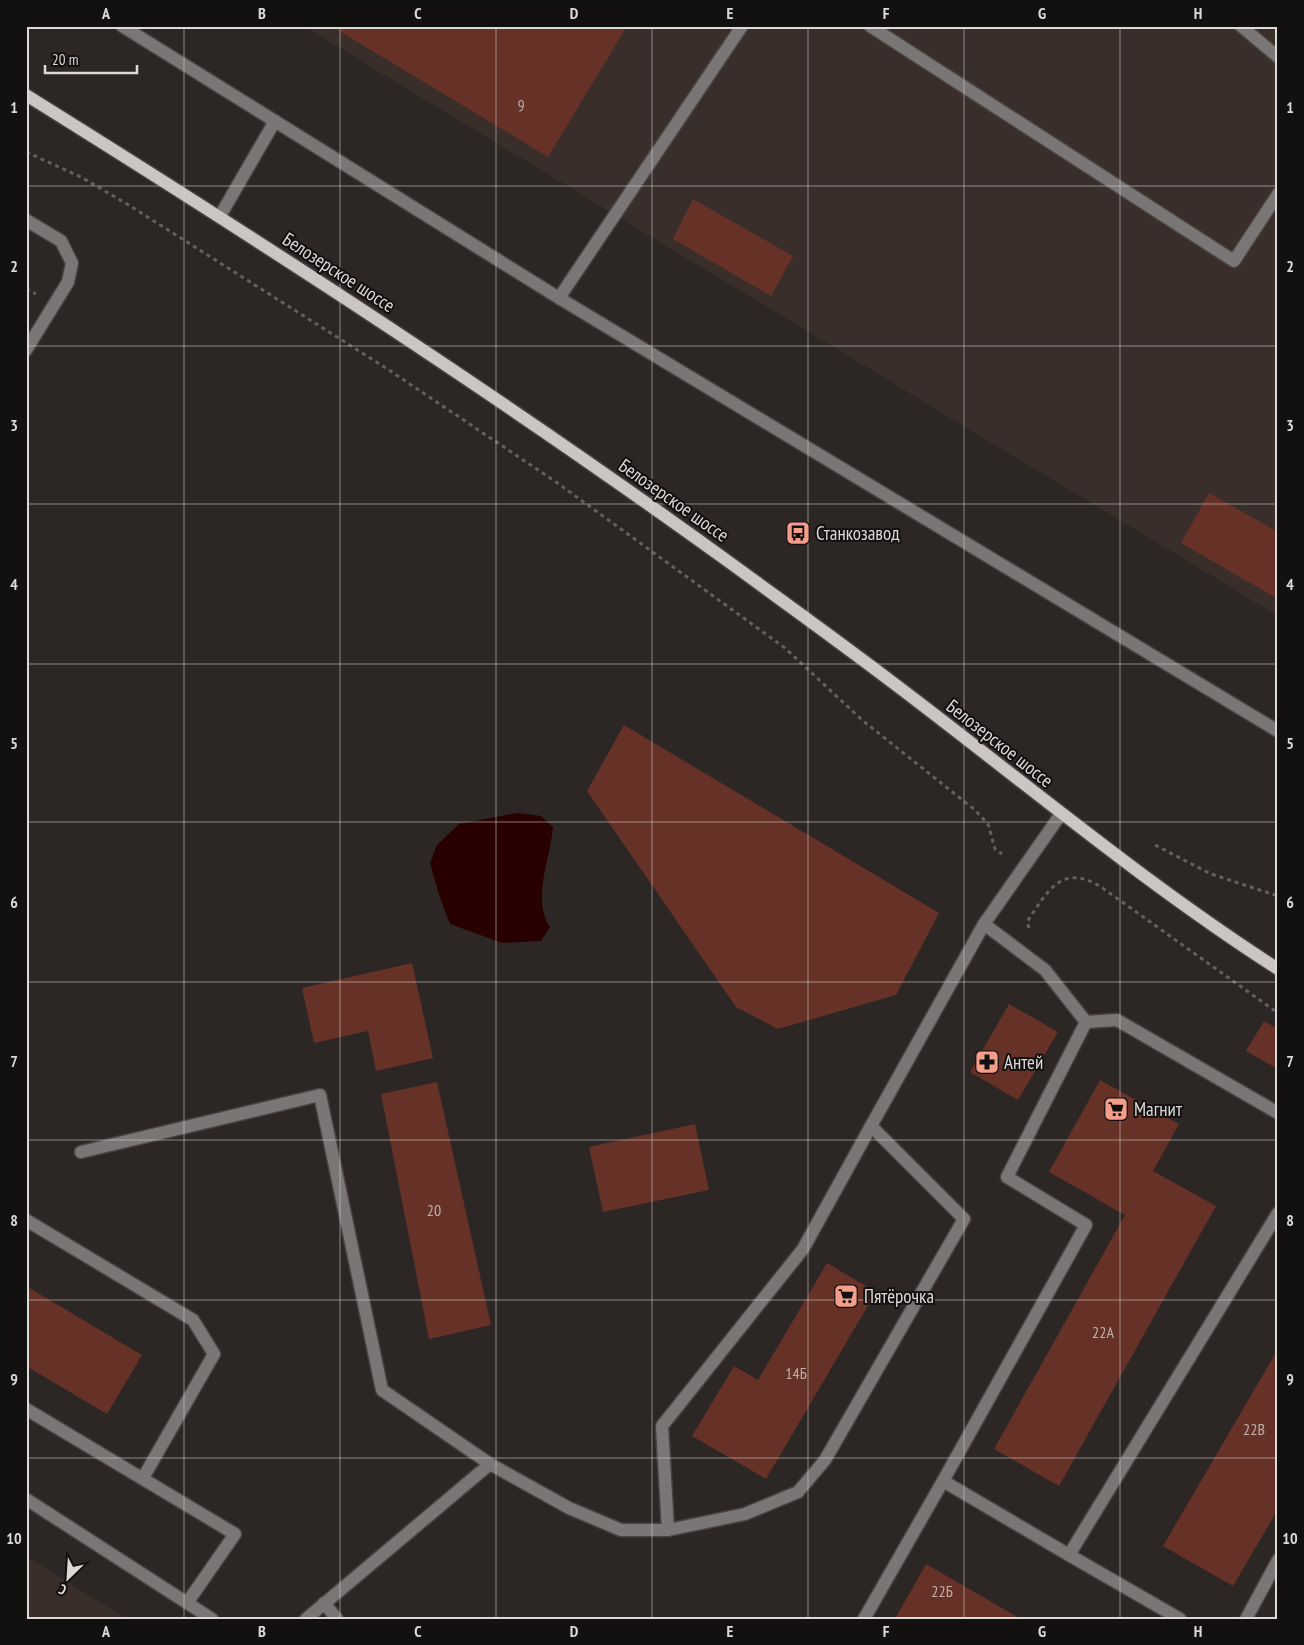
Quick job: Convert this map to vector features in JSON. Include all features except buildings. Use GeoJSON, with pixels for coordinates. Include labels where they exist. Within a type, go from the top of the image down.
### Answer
{"type":"FeatureCollection","features":[{"type":"Feature","properties":{"kind":"main road","name":"Белозерское шоссе"},"geometry":{"type":"LineString","coordinates":[[26,95],[220,216],[496,398],[728,561],[897,685],[1061,814],[1137,871],[1278,969]]}},
{"type":"Feature","properties":{"kind":"street"},"geometry":{"type":"LineString","coordinates":[[122,26],[559,298],[1278,731]]}},
{"type":"Feature","properties":{"kind":"street"},"geometry":{"type":"LineString","coordinates":[[559,298],[742,26]]}},
{"type":"Feature","properties":{"kind":"street"},"geometry":{"type":"LineString","coordinates":[[870,26],[1234,261],[1278,194]]}},
{"type":"Feature","properties":{"kind":"street"},"geometry":{"type":"LineString","coordinates":[[1241,26],[1278,57]]}},
{"type":"Feature","properties":{"kind":"street"},"geometry":{"type":"LineString","coordinates":[[220,216],[275,121]]}},
{"type":"Feature","properties":{"kind":"street"},"geometry":{"type":"LineString","coordinates":[[26,220],[61,241],[72,263],[68,282],[26,350]]}},
{"type":"Feature","properties":{"kind":"street"},"geometry":{"type":"LineString","coordinates":[[668,1530],[662,1426],[803,1249],[984,924],[1061,814]]}},
{"type":"Feature","properties":{"kind":"street"},"geometry":{"type":"LineString","coordinates":[[984,924],[1045,970],[1086,1022]]}},
{"type":"Feature","properties":{"kind":"street"},"geometry":{"type":"LineString","coordinates":[[1086,1022],[1117,1020],[1278,1113]]}},
{"type":"Feature","properties":{"kind":"street"},"geometry":{"type":"LineString","coordinates":[[864,1619],[1086,1225],[1007,1177],[1086,1022]]}},
{"type":"Feature","properties":{"kind":"street"},"geometry":{"type":"LineString","coordinates":[[81,1152],[320,1095],[382,1390],[490,1464],[569,1508],[621,1530],[668,1530],[745,1514],[798,1492],[825,1460],[964,1219],[872,1126]]}},
{"type":"Feature","properties":{"kind":"street"},"geometry":{"type":"LineString","coordinates":[[1069,1555],[1278,1213]]}},
{"type":"Feature","properties":{"kind":"street"},"geometry":{"type":"LineString","coordinates":[[26,1220],[193,1320],[214,1354],[142,1478]]}},
{"type":"Feature","properties":{"kind":"street"},"geometry":{"type":"LineString","coordinates":[[26,1409],[235,1534],[187,1603]]}},
{"type":"Feature","properties":{"kind":"street"},"geometry":{"type":"LineString","coordinates":[[306,1619],[490,1464]]}},
{"type":"Feature","properties":{"kind":"street"},"geometry":{"type":"LineString","coordinates":[[943,1481],[1180,1619]]}},
{"type":"Feature","properties":{"kind":"street"},"geometry":{"type":"LineString","coordinates":[[26,1499],[212,1619]]}},
{"type":"Feature","properties":{"kind":"street"},"geometry":{"type":"LineString","coordinates":[[1246,1619],[1278,1560]]}},
{"type":"Feature","properties":{"kind":"street"},"geometry":{"type":"LineString","coordinates":[[324,1603],[337,1619]]}},
{"type":"Feature","properties":{"kind":"path"},"geometry":{"type":"LineString","coordinates":[[26,152],[81,177],[127,204],[389,370],[556,482],[785,648],[862,720],[975,810],[988,824],[995,849],[1002,854]]}},
{"type":"Feature","properties":{"kind":"path"},"geometry":{"type":"LineString","coordinates":[[1155,845],[1212,874],[1278,896]]}},
{"type":"Feature","properties":{"kind":"path"},"geometry":{"type":"LineString","coordinates":[[1030,931],[1027,922],[1050,887],[1073,877],[1083,877],[1093,881],[1278,1013]]}},
{"type":"Feature","properties":{"kind":"path"},"geometry":{"type":"LineString","coordinates":[[1046,884],[1050,887]]}},
{"type":"Feature","properties":{"kind":"shaded area"},"geometry":{"type":"Polygon","coordinates":[[[304,26],[1278,26],[1278,616],[541,170],[304,26]]]}},
{"type":"Feature","properties":{"kind":"shaded area"},"geometry":{"type":"Polygon","coordinates":[[[517,813],[541,816],[553,827],[542,891],[542,904],[550,927],[541,941],[502,943],[450,924],[430,863],[437,845],[459,824],[517,813]]]}},
{"type":"Feature","properties":{"kind":"shaded area"},"geometry":{"type":"Polygon","coordinates":[[[26,1556],[126,1619],[26,1619],[26,1556]]]}},
{"type":"Feature","properties":{"kind":"place","name":"Станкозавод"},"geometry":{"type":"Point","coordinates":[798,533]}},
{"type":"Feature","properties":{"kind":"place","name":"Антей"},"geometry":{"type":"Point","coordinates":[987,1062]}},
{"type":"Feature","properties":{"kind":"place","name":"Магнит"},"geometry":{"type":"Point","coordinates":[1116,1109]}},
{"type":"Feature","properties":{"kind":"place","name":"Пятёрочка"},"geometry":{"type":"Point","coordinates":[846,1296]}}]}
